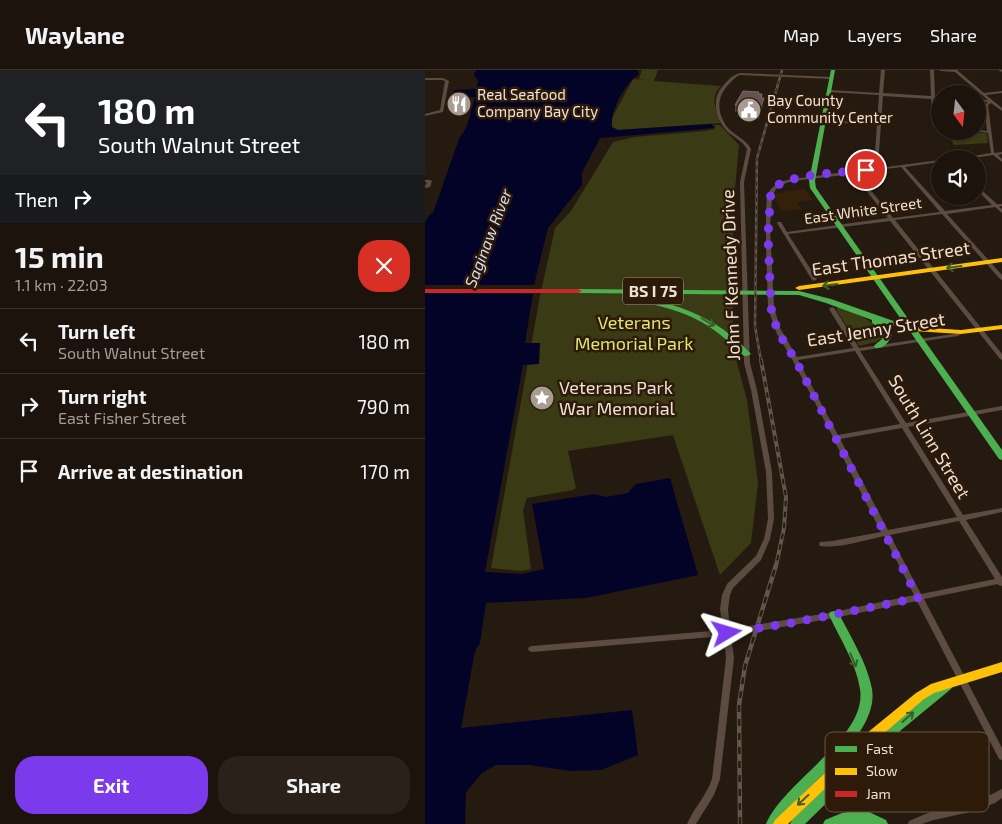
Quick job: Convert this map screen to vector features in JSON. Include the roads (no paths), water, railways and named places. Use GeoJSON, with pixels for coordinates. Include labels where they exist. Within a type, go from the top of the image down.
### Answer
{"type":"FeatureCollection","features":[{"type":"Feature","properties":{"kind":"main road"},"geometry":{"type":"LineString","coordinates":[[832,74],[813,177],[813,188],[1002,457]]}},
{"type":"Feature","properties":{"kind":"main road","name":"East Thomas Street"},"geometry":{"type":"LineString","coordinates":[[783,290],[1002,260]]}},
{"type":"Feature","properties":{"kind":"main road","name":"BS I 75"},"geometry":{"type":"LineString","coordinates":[[425,289],[783,290],[817,296],[894,325],[912,329]]}},
{"type":"Feature","properties":{"kind":"main road","name":"BS I 75"},"geometry":{"type":"LineString","coordinates":[[579,289],[594,291],[727,289]]}},
{"type":"Feature","properties":{"kind":"main road"},"geometry":{"type":"LineString","coordinates":[[594,291],[637,298],[679,309],[716,327],[747,354]]}},
{"type":"Feature","properties":{"kind":"main road"},"geometry":{"type":"LineString","coordinates":[[860,311],[886,329],[887,338],[878,346]]}},
{"type":"Feature","properties":{"kind":"main road","name":"East Jenny Street"},"geometry":{"type":"LineString","coordinates":[[912,329],[962,333],[1002,328]]}},
{"type":"Feature","properties":{"kind":"main road"},"geometry":{"type":"LineString","coordinates":[[834,615],[867,696],[861,719],[853,732]]}},
{"type":"Feature","properties":{"kind":"main road"},"geometry":{"type":"LineString","coordinates":[[877,732],[909,703],[931,689],[949,684],[961,678],[1002,667]]}},
{"type":"Feature","properties":{"kind":"main road"},"geometry":{"type":"LineString","coordinates":[[891,732],[949,684]]}},
{"type":"Feature","properties":{"kind":"main road"},"geometry":{"type":"LineString","coordinates":[[772,824],[790,799],[825,762]]}},
{"type":"Feature","properties":{"kind":"main road"},"geometry":{"type":"LineString","coordinates":[[779,824],[825,780]]}},
{"type":"Feature","properties":{"kind":"main road"},"geometry":{"type":"LineString","coordinates":[[797,824],[825,797]]}},
{"type":"Feature","properties":{"kind":"main road"},"geometry":{"type":"LineString","coordinates":[[829,824],[841,819],[856,817],[873,819],[882,824]]}},
{"type":"Feature","properties":{"kind":"street"},"geometry":{"type":"LineString","coordinates":[[877,169],[883,70]]}},
{"type":"Feature","properties":{"kind":"street"},"geometry":{"type":"LineString","coordinates":[[932,70],[933,85]]}},
{"type":"Feature","properties":{"kind":"street"},"geometry":{"type":"LineString","coordinates":[[941,70],[956,70],[974,85]]}},
{"type":"Feature","properties":{"kind":"street","name":"John F Kennedy Drive"},"geometry":{"type":"LineString","coordinates":[[691,824],[697,812],[712,794],[716,779],[730,658],[724,610],[726,595],[730,586],[759,558],[767,539],[771,519],[769,472],[747,354],[742,182],[749,149],[747,144],[727,128],[720,114],[717,96],[732,78],[740,74],[832,74]]}},
{"type":"Feature","properties":{"kind":"street"},"geometry":{"type":"LineString","coordinates":[[425,79],[445,79],[443,109],[440,112],[425,115]]}},
{"type":"Feature","properties":{"kind":"street"},"geometry":{"type":"LineString","coordinates":[[829,91],[931,98]]}},
{"type":"Feature","properties":{"kind":"street"},"geometry":{"type":"LineString","coordinates":[[986,94],[1002,92]]}},
{"type":"Feature","properties":{"kind":"street"},"geometry":{"type":"LineString","coordinates":[[986,96],[1002,110]]}},
{"type":"Feature","properties":{"kind":"street"},"geometry":{"type":"LineString","coordinates":[[986,101],[991,101]]}},
{"type":"Feature","properties":{"kind":"street"},"geometry":{"type":"LineString","coordinates":[[991,101],[986,105],[992,152],[1002,161]]}},
{"type":"Feature","properties":{"kind":"street"},"geometry":{"type":"LineString","coordinates":[[824,120],[879,124]]}},
{"type":"Feature","properties":{"kind":"street"},"geometry":{"type":"LineString","coordinates":[[986,132],[990,132]]}},
{"type":"Feature","properties":{"kind":"street"},"geometry":{"type":"LineString","coordinates":[[986,155],[1002,153]]}},
{"type":"Feature","properties":{"kind":"street"},"geometry":{"type":"LineString","coordinates":[[931,162],[813,177],[783,182],[774,187],[769,195],[768,235],[771,307],[781,338],[795,359],[1002,756]]}},
{"type":"Feature","properties":{"kind":"street"},"geometry":{"type":"LineString","coordinates":[[902,166],[1002,278]]}},
{"type":"Feature","properties":{"kind":"street"},"geometry":{"type":"LineString","coordinates":[[854,172],[1002,358]]}},
{"type":"Feature","properties":{"kind":"street"},"geometry":{"type":"LineString","coordinates":[[425,181],[431,180],[429,186],[425,187]]}},
{"type":"Feature","properties":{"kind":"street"},"geometry":{"type":"LineString","coordinates":[[986,196],[1002,212]]}},
{"type":"Feature","properties":{"kind":"street","name":"East White Street"},"geometry":{"type":"LineString","coordinates":[[786,234],[1002,205]]}},
{"type":"Feature","properties":{"kind":"street"},"geometry":{"type":"LineString","coordinates":[[779,223],[814,279]]}},
{"type":"Feature","properties":{"kind":"street","name":"South Linn Street"},"geometry":{"type":"LineString","coordinates":[[833,310],[1001,581]]}},
{"type":"Feature","properties":{"kind":"street","name":"East Jenny Street"},"geometry":{"type":"LineString","coordinates":[[795,359],[962,333]]}},
{"type":"Feature","properties":{"kind":"street"},"geometry":{"type":"LineString","coordinates":[[835,438],[1002,408]]}},
{"type":"Feature","properties":{"kind":"street"},"geometry":{"type":"LineString","coordinates":[[822,544],[832,544],[1002,510]]}},
{"type":"Feature","properties":{"kind":"street"},"geometry":{"type":"LineString","coordinates":[[532,649],[727,633],[834,615],[1001,581]]}},
{"type":"Feature","properties":{"kind":"street"},"geometry":{"type":"LineString","coordinates":[[989,802],[1002,793]]}},
{"type":"Feature","properties":{"kind":"street"},"geometry":{"type":"LineString","coordinates":[[912,824],[949,812]]}},
{"type":"Feature","properties":{"kind":"water","name":"Saginaw River"},"geometry":{"type":"Polygon","coordinates":[[[476,70],[637,70],[639,74],[619,98],[613,113],[612,127],[618,130],[711,124],[714,128],[600,138],[582,173],[582,185],[548,228],[535,281],[525,343],[540,343],[539,364],[523,365],[485,572],[522,574],[544,569],[532,504],[594,494],[606,497],[628,493],[636,484],[670,478],[698,575],[586,598],[486,603],[480,643],[475,651],[461,728],[632,710],[638,755],[601,770],[572,771],[529,765],[496,765],[482,773],[466,792],[465,824],[425,824],[425,222],[430,214],[433,213],[459,139],[467,126],[475,97],[453,98],[454,90],[476,89],[478,81],[474,75],[476,70]]]}},
{"type":"Feature","properties":{"kind":"railway"},"geometry":{"type":"LineString","coordinates":[[761,361],[755,326],[757,158],[782,70]]}},
{"type":"Feature","properties":{"kind":"railway"},"geometry":{"type":"LineString","coordinates":[[761,360],[786,497],[784,528],[776,566]]}},
{"type":"Feature","properties":{"kind":"railway"},"geometry":{"type":"LineString","coordinates":[[740,824],[739,705],[745,666],[776,565]]}},
{"type":"Feature","properties":{"kind":"place","name":"Real Seafood Company Bay City"},"geometry":{"type":"Point","coordinates":[459,104]}},
{"type":"Feature","properties":{"kind":"place","name":"Bay County Community Center"},"geometry":{"type":"Point","coordinates":[749,110]}},
{"type":"Feature","properties":{"kind":"place","name":"Veterans Park War Memorial"},"geometry":{"type":"Point","coordinates":[542,398]}},
{"type":"Feature","properties":{"kind":"park label","name":"Veterans Memorial Park"},"geometry":{"type":"Point","coordinates":[634,333]}}]}
